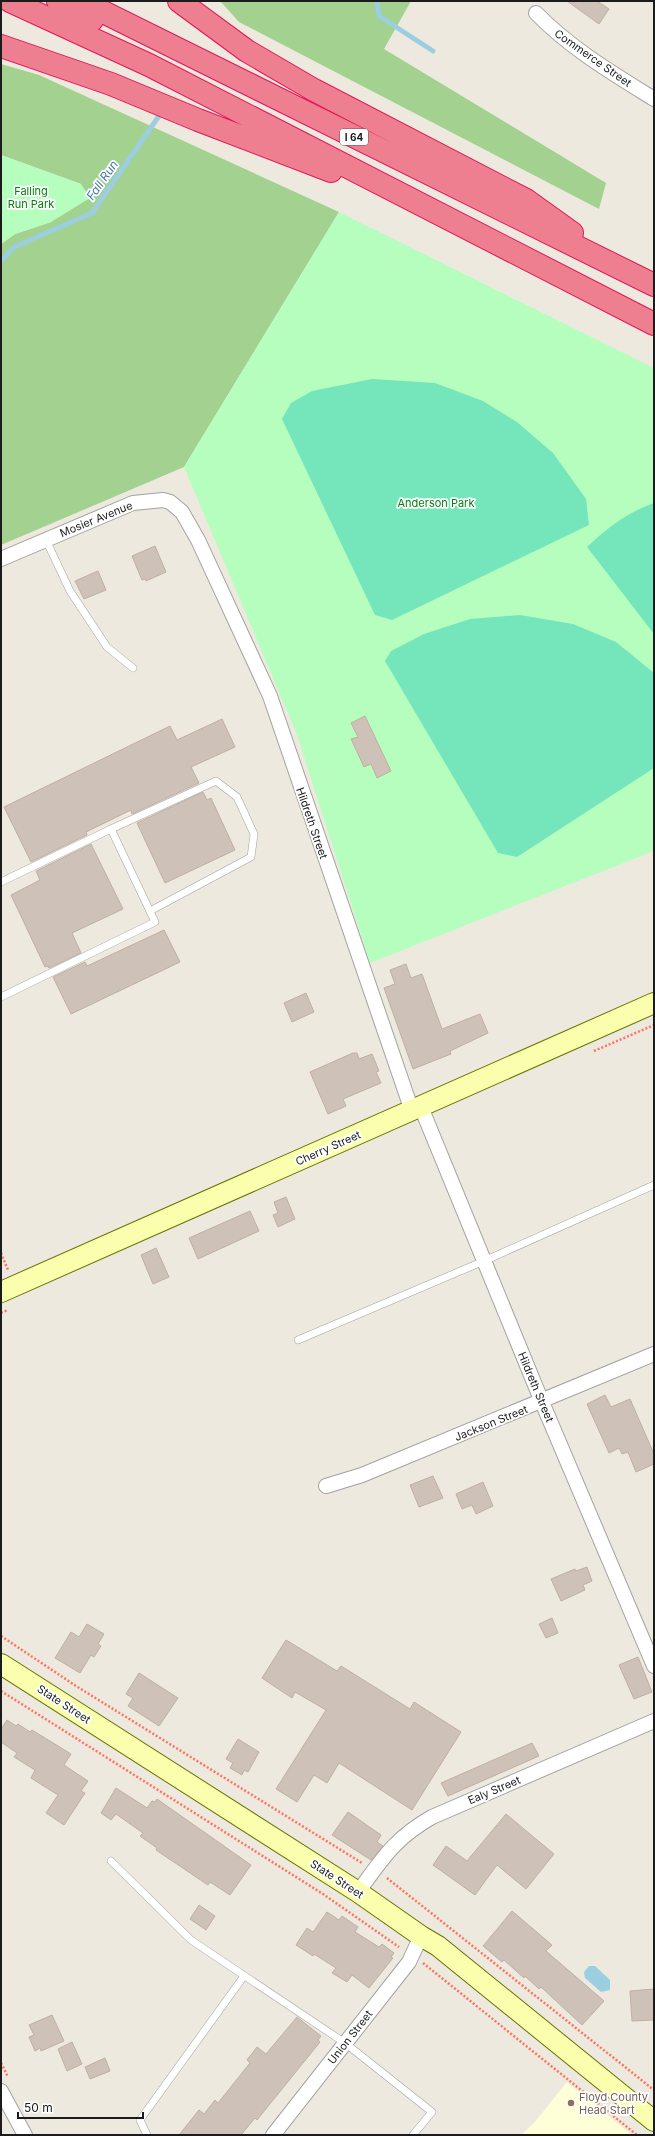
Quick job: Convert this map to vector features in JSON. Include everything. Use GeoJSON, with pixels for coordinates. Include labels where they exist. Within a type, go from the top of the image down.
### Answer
{"type":"FeatureCollection","features":[{"type":"Feature","properties":{"kind":"highway","name":"I 64"},"geometry":{"type":"LineString","coordinates":[[10,1],[149,65],[654,324]]}},
{"type":"Feature","properties":{"kind":"highway"},"geometry":{"type":"LineString","coordinates":[[58,1],[80,12],[238,110]]}},
{"type":"Feature","properties":{"kind":"highway","name":"I 64"},"geometry":{"type":"LineString","coordinates":[[81,1],[654,285]]}},
{"type":"Feature","properties":{"kind":"highway"},"geometry":{"type":"LineString","coordinates":[[179,1],[247,50],[308,86],[526,200],[627,272]]}},
{"type":"Feature","properties":{"kind":"highway"},"geometry":{"type":"LineString","coordinates":[[1,46],[111,84],[198,120],[442,214]]}},
{"type":"Feature","properties":{"kind":"main road","name":"Cherry Street"},"geometry":{"type":"LineString","coordinates":[[2,1289],[417,1109],[654,1003]]}},
{"type":"Feature","properties":{"kind":"main road","name":"State Street"},"geometry":{"type":"LineString","coordinates":[[1,1664],[358,1892],[421,1936],[438,1946],[654,2121]]}},
{"type":"Feature","properties":{"kind":"street","name":"Commerce Street"},"geometry":{"type":"LineString","coordinates":[[536,13],[557,34],[613,74],[654,99]]}},
{"type":"Feature","properties":{"kind":"street","name":"Mosier Avenue"},"geometry":{"type":"LineString","coordinates":[[1,559],[133,503],[155,499],[170,502],[176,506],[182,512],[198,540]]}},
{"type":"Feature","properties":{"kind":"street","name":"Hildreth Street"},"geometry":{"type":"LineString","coordinates":[[198,540],[270,696],[417,1109],[484,1261],[654,1666]]}},
{"type":"Feature","properties":{"kind":"street","name":"Jackson Street"},"geometry":{"type":"LineString","coordinates":[[326,1486],[362,1475],[542,1402],[654,1354]]}},
{"type":"Feature","properties":{"kind":"street","name":"Ealy Street"},"geometry":{"type":"LineString","coordinates":[[358,1892],[393,1845],[421,1823],[654,1721]]}},
{"type":"Feature","properties":{"kind":"street","name":"Union Street"},"geometry":{"type":"LineString","coordinates":[[273,2135],[409,1962],[421,1936]]}},
{"type":"Feature","properties":{"kind":"street"},"geometry":{"type":"LineString","coordinates":[[1,2091],[25,2135]]}},
{"type":"Feature","properties":{"kind":"lane"},"geometry":{"type":"LineString","coordinates":[[46,540],[70,591],[107,647],[134,668]]}},
{"type":"Feature","properties":{"kind":"lane"},"geometry":{"type":"LineString","coordinates":[[1,882],[216,781],[237,797],[254,834],[251,857],[150,911]]}},
{"type":"Feature","properties":{"kind":"lane"},"geometry":{"type":"LineString","coordinates":[[1,997],[155,922],[111,829]]}},
{"type":"Feature","properties":{"kind":"lane"},"geometry":{"type":"LineString","coordinates":[[298,1340],[484,1261],[654,1185]]}},
{"type":"Feature","properties":{"kind":"lane"},"geometry":{"type":"LineString","coordinates":[[112,1861],[191,1940],[345,2043],[432,2112],[413,2135]]}},
{"type":"Feature","properties":{"kind":"lane"},"geometry":{"type":"LineString","coordinates":[[147,2135],[140,2120],[244,1976]]}},
{"type":"Feature","properties":{"kind":"path"},"geometry":{"type":"LineString","coordinates":[[1,1253],[8,1268]]}},
{"type":"Feature","properties":{"kind":"path"},"geometry":{"type":"LineString","coordinates":[[1,1691],[304,1882],[412,1955],[429,1967],[520,2043],[637,2135]]}},
{"type":"Feature","properties":{"kind":"shaded area","name":"Floyd County Head Start"},"geometry":{"type":"Polygon","coordinates":[[[567,2082],[632,2135],[521,2135],[534,2123],[567,2082]]]}},
{"type":"Feature","properties":{"kind":"green space"},"geometry":{"type":"Polygon","coordinates":[[[220,1],[411,1],[384,49],[606,183],[599,209],[239,22],[220,1]]]}},
{"type":"Feature","properties":{"kind":"green space"},"geometry":{"type":"Polygon","coordinates":[[[1,64],[39,75],[339,212],[184,467],[1,545],[1,244],[15,234],[51,222],[81,184],[1,155],[1,64]]]}},
{"type":"Feature","properties":{"kind":"green space","name":"Falling Run Park"},"geometry":{"type":"Polygon","coordinates":[[[1,155],[81,184],[90,198],[51,222],[15,234],[1,244],[1,155]]]}},
{"type":"Feature","properties":{"kind":"green space","name":"Anderson Park"},"geometry":{"type":"Polygon","coordinates":[[[339,212],[654,368],[654,851],[370,963],[297,735],[184,467],[339,212]]]}},
{"type":"Feature","properties":{"kind":"green space"},"geometry":{"type":"Polygon","coordinates":[[[372,379],[435,383],[483,401],[517,422],[553,453],[586,499],[589,525],[392,620],[375,615],[282,419],[291,403],[312,391],[372,379]]]}},
{"type":"Feature","properties":{"kind":"green space"},"geometry":{"type":"Polygon","coordinates":[[[654,503],[654,634],[587,547],[618,521],[635,511],[654,503]]]}},
{"type":"Feature","properties":{"kind":"green space"},"geometry":{"type":"Polygon","coordinates":[[[520,615],[573,624],[616,642],[654,673],[654,768],[517,857],[498,853],[385,661],[391,651],[424,634],[470,619],[520,615]]]}},
{"type":"Feature","properties":{"kind":"water"},"geometry":{"type":"Polygon","coordinates":[[[589,1966],[595,1966],[610,1980],[610,1990],[601,1992],[585,1978],[584,1972],[589,1966]]]}},
{"type":"Feature","properties":{"kind":"building"},"geometry":{"type":"Polygon","coordinates":[[[567,1],[597,1],[609,9],[599,24],[567,1]]]}},
{"type":"Feature","properties":{"kind":"building"},"geometry":{"type":"Polygon","coordinates":[[[155,546],[166,572],[146,581],[145,579],[142,580],[132,556],[155,546]]]}},
{"type":"Feature","properties":{"kind":"building"},"geometry":{"type":"Polygon","coordinates":[[[98,571],[106,590],[84,599],[75,581],[98,571]]]}},
{"type":"Feature","properties":{"kind":"building"},"geometry":{"type":"Polygon","coordinates":[[[365,716],[391,771],[377,778],[371,764],[364,767],[351,739],[358,737],[351,723],[365,716]]]}},
{"type":"Feature","properties":{"kind":"building"},"geometry":{"type":"Polygon","coordinates":[[[222,719],[235,747],[191,767],[199,783],[132,814],[131,810],[86,832],[87,835],[31,862],[4,807],[170,726],[177,740],[222,719]]]}},
{"type":"Feature","properties":{"kind":"building"},"geometry":{"type":"Polygon","coordinates":[[[203,792],[207,800],[211,798],[235,850],[165,883],[137,823],[203,792]]]}},
{"type":"Feature","properties":{"kind":"building"},"geometry":{"type":"Polygon","coordinates":[[[91,844],[123,909],[72,933],[81,953],[49,968],[48,966],[45,967],[11,895],[40,880],[36,871],[91,844]]]}},
{"type":"Feature","properties":{"kind":"building"},"geometry":{"type":"Polygon","coordinates":[[[164,930],[180,962],[71,1014],[53,977],[85,962],[87,966],[164,930]]]}},
{"type":"Feature","properties":{"kind":"building"},"geometry":{"type":"Polygon","coordinates":[[[406,964],[411,978],[422,974],[442,1029],[480,1014],[488,1033],[450,1051],[451,1054],[413,1069],[384,988],[395,984],[390,970],[406,964]]]}},
{"type":"Feature","properties":{"kind":"building"},"geometry":{"type":"Polygon","coordinates":[[[306,993],[314,1012],[292,1022],[284,1003],[306,993]]]}},
{"type":"Feature","properties":{"kind":"building"},"geometry":{"type":"Polygon","coordinates":[[[353,1053],[357,1053],[359,1059],[372,1054],[379,1071],[376,1072],[381,1083],[343,1099],[346,1106],[328,1114],[310,1072],[353,1053]]]}},
{"type":"Feature","properties":{"kind":"building"},"geometry":{"type":"Polygon","coordinates":[[[286,1197],[295,1219],[278,1227],[273,1215],[278,1213],[274,1202],[286,1197]]]}},
{"type":"Feature","properties":{"kind":"building"},"geometry":{"type":"Polygon","coordinates":[[[250,1211],[259,1231],[198,1259],[189,1238],[250,1211]]]}},
{"type":"Feature","properties":{"kind":"building"},"geometry":{"type":"Polygon","coordinates":[[[156,1248],[169,1277],[153,1284],[141,1255],[156,1248]]]}},
{"type":"Feature","properties":{"kind":"building"},"geometry":{"type":"Polygon","coordinates":[[[605,1395],[611,1407],[630,1399],[654,1454],[654,1464],[636,1472],[628,1452],[622,1454],[619,1448],[609,1453],[587,1404],[605,1395]]]}},
{"type":"Feature","properties":{"kind":"building"},"geometry":{"type":"Polygon","coordinates":[[[433,1476],[443,1498],[419,1507],[410,1485],[433,1476]]]}},
{"type":"Feature","properties":{"kind":"building"},"geometry":{"type":"Polygon","coordinates":[[[483,1482],[493,1506],[476,1514],[472,1505],[462,1509],[456,1494],[483,1482]]]}},
{"type":"Feature","properties":{"kind":"building"},"geometry":{"type":"Polygon","coordinates":[[[587,1567],[592,1581],[583,1585],[585,1590],[561,1601],[551,1579],[575,1569],[576,1571],[587,1567]]]}},
{"type":"Feature","properties":{"kind":"building"},"geometry":{"type":"Polygon","coordinates":[[[552,1618],[558,1633],[546,1638],[539,1624],[552,1618]]]}},
{"type":"Feature","properties":{"kind":"building"},"geometry":{"type":"Polygon","coordinates":[[[87,1624],[104,1634],[98,1644],[101,1646],[94,1657],[91,1655],[80,1673],[55,1658],[71,1632],[79,1637],[87,1624]]]}},
{"type":"Feature","properties":{"kind":"building"},"geometry":{"type":"Polygon","coordinates":[[[286,1640],[337,1671],[341,1666],[410,1709],[414,1702],[461,1732],[412,1810],[339,1763],[327,1783],[314,1775],[297,1802],[276,1789],[326,1710],[295,1692],[292,1698],[262,1678],[286,1640]]]}},
{"type":"Feature","properties":{"kind":"building"},"geometry":{"type":"Polygon","coordinates":[[[638,1657],[652,1692],[634,1699],[619,1665],[638,1657]]]}},
{"type":"Feature","properties":{"kind":"building"},"geometry":{"type":"Polygon","coordinates":[[[139,1673],[178,1698],[159,1726],[128,1706],[133,1698],[126,1694],[139,1673]]]}},
{"type":"Feature","properties":{"kind":"building"},"geometry":{"type":"Polygon","coordinates":[[[7,1720],[16,1726],[18,1724],[30,1732],[32,1730],[71,1754],[64,1765],[88,1781],[81,1791],[85,1793],[64,1825],[46,1813],[58,1795],[31,1778],[35,1770],[14,1757],[17,1753],[1,1742],[1,1729],[7,1720]]]}},
{"type":"Feature","properties":{"kind":"building"},"geometry":{"type":"Polygon","coordinates":[[[238,1739],[259,1752],[248,1772],[244,1770],[242,1775],[230,1768],[233,1763],[226,1759],[238,1739]]]}},
{"type":"Feature","properties":{"kind":"building"},"geometry":{"type":"Polygon","coordinates":[[[532,1743],[539,1756],[448,1796],[441,1783],[532,1743]]]}},
{"type":"Feature","properties":{"kind":"building"},"geometry":{"type":"Polygon","coordinates":[[[116,1788],[147,1808],[152,1801],[155,1802],[157,1799],[251,1865],[230,1895],[210,1882],[208,1885],[156,1850],[157,1848],[140,1836],[143,1833],[116,1814],[111,1820],[101,1813],[116,1788]]]}},
{"type":"Feature","properties":{"kind":"building"},"geometry":{"type":"Polygon","coordinates":[[[348,1812],[381,1835],[377,1842],[383,1846],[371,1860],[332,1835],[348,1812]]]}},
{"type":"Feature","properties":{"kind":"building"},"geometry":{"type":"Polygon","coordinates":[[[506,1814],[554,1854],[526,1889],[497,1865],[475,1895],[433,1865],[446,1846],[467,1861],[506,1814]]]}},
{"type":"Feature","properties":{"kind":"building"},"geometry":{"type":"Polygon","coordinates":[[[199,1905],[215,1916],[206,1930],[190,1919],[199,1905]]]}},
{"type":"Feature","properties":{"kind":"building"},"geometry":{"type":"Polygon","coordinates":[[[512,1911],[552,1945],[546,1951],[604,2001],[582,2025],[541,1987],[539,1989],[525,1976],[524,1978],[504,1960],[502,1962],[483,1946],[512,1911]]]}},
{"type":"Feature","properties":{"kind":"building"},"geometry":{"type":"Polygon","coordinates":[[[327,1912],[339,1920],[342,1916],[358,1927],[355,1932],[379,1947],[382,1944],[394,1953],[391,1957],[393,1958],[369,1988],[352,1975],[347,1982],[332,1973],[336,1968],[296,1945],[307,1928],[313,1932],[327,1912]]]}},
{"type":"Feature","properties":{"kind":"building"},"geometry":{"type":"Polygon","coordinates":[[[654,1989],[654,2020],[632,2021],[630,1991],[654,1989]]]}},
{"type":"Feature","properties":{"kind":"building"},"geometry":{"type":"Polygon","coordinates":[[[52,2015],[64,2041],[41,2051],[40,2048],[35,2051],[29,2037],[34,2035],[29,2025],[52,2015]]]}},
{"type":"Feature","properties":{"kind":"building"},"geometry":{"type":"Polygon","coordinates":[[[297,2017],[321,2036],[318,2040],[320,2042],[257,2120],[255,2118],[241,2135],[179,2135],[199,2110],[204,2114],[215,2100],[218,2103],[250,2063],[247,2060],[257,2047],[266,2054],[297,2017]]]}},
{"type":"Feature","properties":{"kind":"building"},"geometry":{"type":"Polygon","coordinates":[[[72,2042],[82,2064],[67,2071],[58,2049],[72,2042]]]}},
{"type":"Feature","properties":{"kind":"building"},"geometry":{"type":"Polygon","coordinates":[[[105,2058],[110,2071],[90,2079],[85,2067],[105,2058]]]}},
{"type":"Feature","properties":{"kind":"waterway"},"geometry":{"type":"LineString","coordinates":[[377,1],[379,16],[433,51]]}},
{"type":"Feature","properties":{"kind":"waterway","name":"Fall Run"},"geometry":{"type":"LineString","coordinates":[[1,261],[14,247],[92,213],[161,113]]}},
{"type":"Feature","properties":{"kind":"place","name":"Floyd County Head Start"},"geometry":{"type":"Point","coordinates":[571,2103]}}]}
